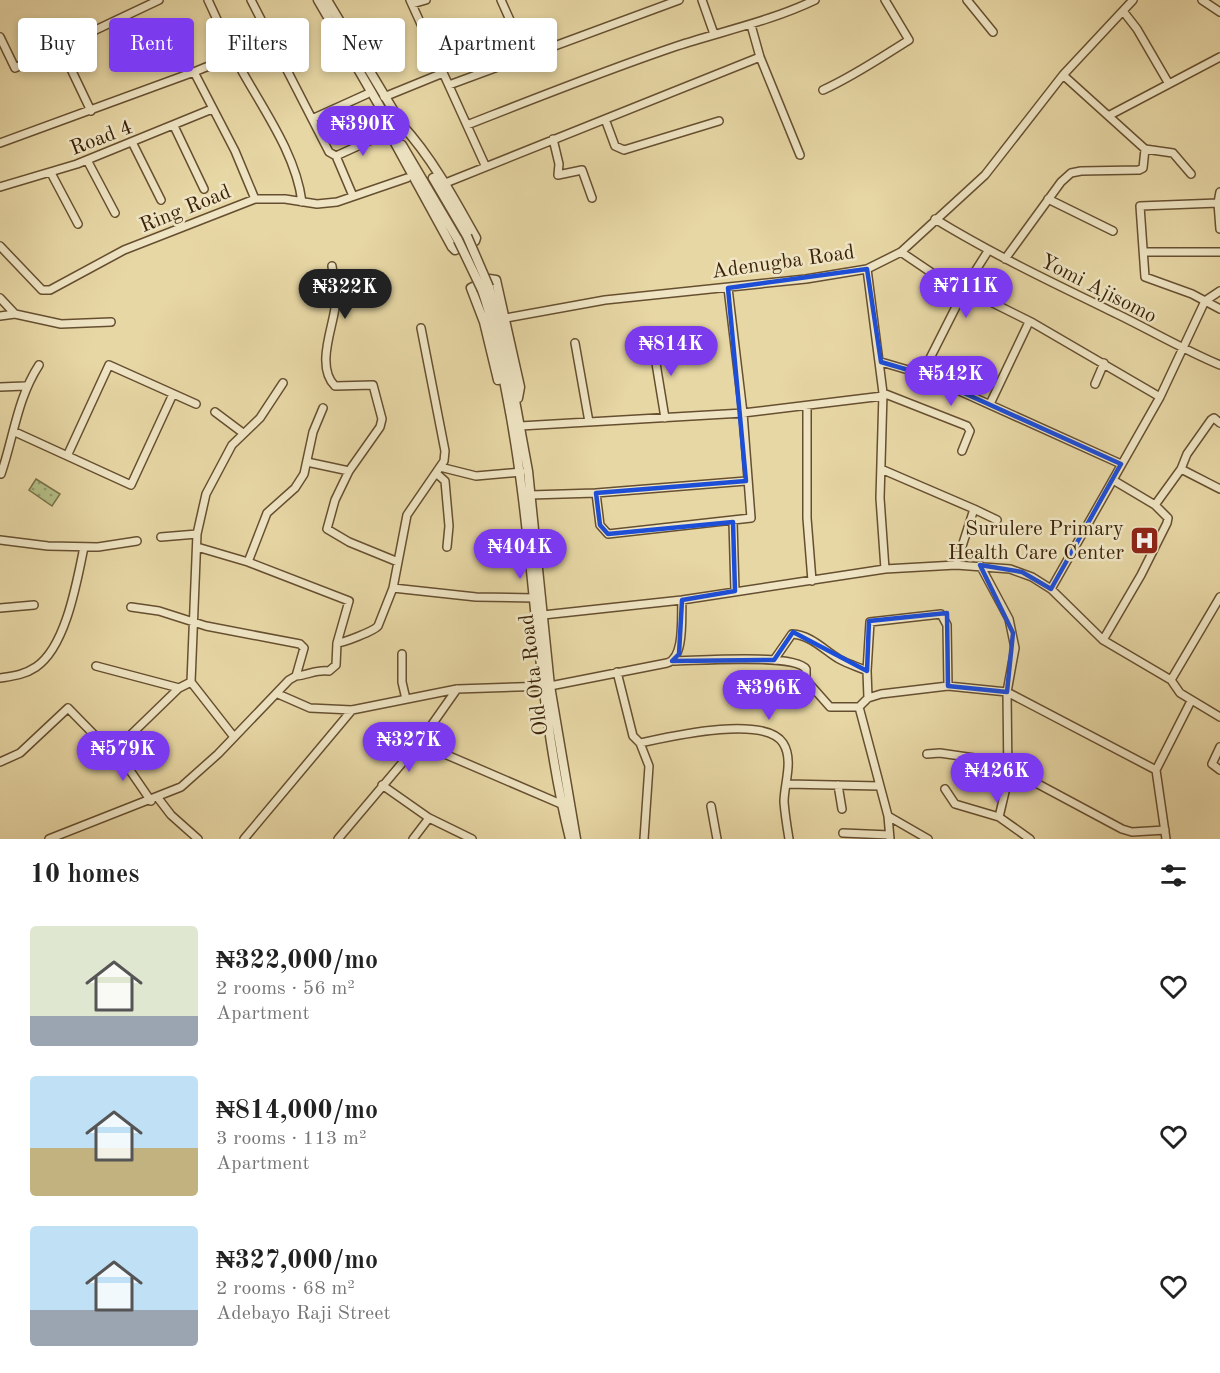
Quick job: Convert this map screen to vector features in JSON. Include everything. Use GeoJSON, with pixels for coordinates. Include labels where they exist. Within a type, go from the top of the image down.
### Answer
{"type":"FeatureCollection","features":[{"type":"Feature","properties":{"kind":"street"},"geometry":{"type":"LineString","coordinates":[[97,29],[159,0]]}},
{"type":"Feature","properties":{"kind":"street"},"geometry":{"type":"LineString","coordinates":[[208,0],[216,18]]}},
{"type":"Feature","properties":{"kind":"street"},"geometry":{"type":"LineString","coordinates":[[251,0],[260,18]]}},
{"type":"Feature","properties":{"kind":"street"},"geometry":{"type":"LineString","coordinates":[[318,0],[392,128],[440,206],[463,238]]}},
{"type":"Feature","properties":{"kind":"street"},"geometry":{"type":"LineString","coordinates":[[327,0],[401,124],[463,238],[485,289],[520,426],[524,471]]}},
{"type":"Feature","properties":{"kind":"street"},"geometry":{"type":"LineString","coordinates":[[418,18],[411,2],[426,0]]}},
{"type":"Feature","properties":{"kind":"street"},"geometry":{"type":"LineString","coordinates":[[501,0],[509,18]]}},
{"type":"Feature","properties":{"kind":"street"},"geometry":{"type":"LineString","coordinates":[[557,45],[680,0]]}},
{"type":"Feature","properties":{"kind":"street"},"geometry":{"type":"LineString","coordinates":[[702,0],[714,34]]}},
{"type":"Feature","properties":{"kind":"street"},"geometry":{"type":"LineString","coordinates":[[467,125],[614,67],[714,34],[751,25],[815,0]]}},
{"type":"Feature","properties":{"kind":"street"},"geometry":{"type":"LineString","coordinates":[[823,90],[858,74],[864,67],[909,40],[885,0]]}},
{"type":"Feature","properties":{"kind":"street"},"geometry":{"type":"LineString","coordinates":[[967,0],[993,32]]}},
{"type":"Feature","properties":{"kind":"street","name":"Adenugba Road"},"geometry":{"type":"LineString","coordinates":[[506,318],[605,300],[728,288],[867,269],[901,252],[985,175],[1063,75],[1132,0]]}},
{"type":"Feature","properties":{"kind":"street"},"geometry":{"type":"LineString","coordinates":[[1202,0],[1220,12]]}},
{"type":"Feature","properties":{"kind":"street"},"geometry":{"type":"LineString","coordinates":[[1123,10],[1137,29],[1169,84]]}},
{"type":"Feature","properties":{"kind":"street"},"geometry":{"type":"LineString","coordinates":[[751,25],[760,57],[800,155]]}},
{"type":"Feature","properties":{"kind":"street"},"geometry":{"type":"LineString","coordinates":[[0,37],[15,68],[18,67]]}},
{"type":"Feature","properties":{"kind":"street"},"geometry":{"type":"LineString","coordinates":[[442,184],[760,57]]}},
{"type":"Feature","properties":{"kind":"street"},"geometry":{"type":"LineString","coordinates":[[1110,115],[1220,57]]}},
{"type":"Feature","properties":{"kind":"street"},"geometry":{"type":"LineString","coordinates":[[0,143],[206,67]]}},
{"type":"Feature","properties":{"kind":"street"},"geometry":{"type":"LineString","coordinates":[[72,72],[91,111]]}},
{"type":"Feature","properties":{"kind":"street"},"geometry":{"type":"LineString","coordinates":[[194,72],[235,152],[255,199]]}},
{"type":"Feature","properties":{"kind":"street"},"geometry":{"type":"LineString","coordinates":[[243,72],[289,157],[298,180],[302,202]]}},
{"type":"Feature","properties":{"kind":"street"},"geometry":{"type":"LineString","coordinates":[[289,72],[329,152],[336,156],[353,196]]}},
{"type":"Feature","properties":{"kind":"street"},"geometry":{"type":"LineString","coordinates":[[448,85],[483,72]]}},
{"type":"Feature","properties":{"kind":"street"},"geometry":{"type":"LineString","coordinates":[[384,98],[443,73],[485,165]]}},
{"type":"Feature","properties":{"kind":"street"},"geometry":{"type":"LineString","coordinates":[[1063,75],[1145,148],[1173,153],[1191,174]]}},
{"type":"Feature","properties":{"kind":"street"},"geometry":{"type":"LineString","coordinates":[[314,118],[367,94]]}},
{"type":"Feature","properties":{"kind":"street","name":"Road 4"},"geometry":{"type":"LineString","coordinates":[[0,187],[87,160],[212,109]]}},
{"type":"Feature","properties":{"kind":"street"},"geometry":{"type":"LineString","coordinates":[[605,119],[615,146],[624,150],[719,121]]}},
{"type":"Feature","properties":{"kind":"street"},"geometry":{"type":"LineString","coordinates":[[392,128],[394,141],[455,250],[476,238],[415,140],[401,124]]}},
{"type":"Feature","properties":{"kind":"street"},"geometry":{"type":"LineString","coordinates":[[174,126],[204,189]]}},
{"type":"Feature","properties":{"kind":"street"},"geometry":{"type":"LineString","coordinates":[[336,156],[380,136]]}},
{"type":"Feature","properties":{"kind":"street"},"geometry":{"type":"LineString","coordinates":[[553,139],[559,164],[558,175],[582,170],[592,198]]}},
{"type":"Feature","properties":{"kind":"street"},"geometry":{"type":"LineString","coordinates":[[132,142],[161,201]]}},
{"type":"Feature","properties":{"kind":"street"},"geometry":{"type":"LineString","coordinates":[[1005,259],[1048,200],[1071,173],[1143,168],[1145,148]]}},
{"type":"Feature","properties":{"kind":"street"},"geometry":{"type":"LineString","coordinates":[[87,160],[115,213]]}},
{"type":"Feature","properties":{"kind":"street"},"geometry":{"type":"LineString","coordinates":[[51,173],[78,224]]}},
{"type":"Feature","properties":{"kind":"street","name":"Ring Road"},"geometry":{"type":"LineString","coordinates":[[0,246],[42,290],[50,290],[124,250],[255,199],[279,198],[317,204],[336,202],[407,178]]}},
{"type":"Feature","properties":{"kind":"street"},"geometry":{"type":"LineString","coordinates":[[1220,192],[1218,203],[1220,229]]}},
{"type":"Feature","properties":{"kind":"street"},"geometry":{"type":"LineString","coordinates":[[1048,200],[1113,231]]}},
{"type":"Feature","properties":{"kind":"street"},"geometry":{"type":"LineString","coordinates":[[1218,203],[1140,206],[1144,277],[1220,309]]}},
{"type":"Feature","properties":{"kind":"street","name":"Yomi Ajisomo"},"geometry":{"type":"LineString","coordinates":[[935,219],[988,251],[1124,318],[1183,350],[1220,364]]}},
{"type":"Feature","properties":{"kind":"street"},"geometry":{"type":"LineString","coordinates":[[922,374],[969,281],[988,251]]}},
{"type":"Feature","properties":{"kind":"street"},"geometry":{"type":"LineString","coordinates":[[901,252],[932,273]]}},
{"type":"Feature","properties":{"kind":"street"},"geometry":{"type":"LineString","coordinates":[[1144,252],[1220,252]]}},
{"type":"Feature","properties":{"kind":"street"},"geometry":{"type":"LineString","coordinates":[[332,266],[336,308],[328,337],[327,370],[335,386],[371,383],[375,387],[382,419],[377,432],[349,471],[335,500],[327,528],[349,542],[398,562]]}},
{"type":"Feature","properties":{"kind":"street"},"geometry":{"type":"LineString","coordinates":[[867,269],[883,394],[880,498],[885,569]]}},
{"type":"Feature","properties":{"kind":"street"},"geometry":{"type":"LineString","coordinates":[[512,400],[501,392],[484,322],[472,286],[489,279],[496,280],[520,387],[512,400],[524,471]]}},
{"type":"Feature","properties":{"kind":"street"},"geometry":{"type":"LineString","coordinates":[[596,493],[600,525],[608,534],[734,522],[751,518],[746,481],[743,413],[728,288]]}},
{"type":"Feature","properties":{"kind":"street"},"geometry":{"type":"LineString","coordinates":[[1051,590],[1160,397],[1205,301],[1220,291]]}},
{"type":"Feature","properties":{"kind":"street"},"geometry":{"type":"LineString","coordinates":[[981,297],[1104,363],[1160,397]]}},
{"type":"Feature","properties":{"kind":"street"},"geometry":{"type":"LineString","coordinates":[[0,298],[15,314]]}},
{"type":"Feature","properties":{"kind":"street"},"geometry":{"type":"LineString","coordinates":[[0,316],[15,314],[61,324],[111,322]]}},
{"type":"Feature","properties":{"kind":"street"},"geometry":{"type":"LineString","coordinates":[[990,404],[1029,322]]}},
{"type":"Feature","properties":{"kind":"street"},"geometry":{"type":"LineString","coordinates":[[337,643],[346,643],[354,636],[374,630],[393,588],[407,514],[438,470],[445,451],[421,328]]}},
{"type":"Feature","properties":{"kind":"street"},"geometry":{"type":"LineString","coordinates":[[652,339],[665,418]]}},
{"type":"Feature","properties":{"kind":"street"},"geometry":{"type":"LineString","coordinates":[[575,343],[589,422]]}},
{"type":"Feature","properties":{"kind":"street"},"geometry":{"type":"LineString","coordinates":[[880,362],[922,374],[1121,464]]}},
{"type":"Feature","properties":{"kind":"street"},"geometry":{"type":"LineString","coordinates":[[1095,384],[1104,363]]}},
{"type":"Feature","properties":{"kind":"street"},"geometry":{"type":"LineString","coordinates":[[1,474],[2,465],[15,432],[16,413],[25,386],[39,365]]}},
{"type":"Feature","properties":{"kind":"street"},"geometry":{"type":"LineString","coordinates":[[68,454],[109,365],[196,404]]}},
{"type":"Feature","properties":{"kind":"street"},"geometry":{"type":"LineString","coordinates":[[234,737],[191,682],[197,534],[206,494],[232,445],[260,418],[283,383]]}},
{"type":"Feature","properties":{"kind":"street"},"geometry":{"type":"LineString","coordinates":[[0,387],[25,386]]}},
{"type":"Feature","properties":{"kind":"street"},"geometry":{"type":"LineString","coordinates":[[15,432],[68,454],[131,485],[173,394]]}},
{"type":"Feature","properties":{"kind":"street"},"geometry":{"type":"LineString","coordinates":[[520,426],[743,413],[883,394],[967,426],[970,431],[962,451]]}},
{"type":"Feature","properties":{"kind":"street"},"geometry":{"type":"LineString","coordinates":[[807,406],[807,518],[812,581]]}},
{"type":"Feature","properties":{"kind":"street"},"geometry":{"type":"LineString","coordinates":[[248,562],[267,513],[295,488],[304,474],[313,432],[323,408]]}},
{"type":"Feature","properties":{"kind":"street"},"geometry":{"type":"LineString","coordinates":[[215,412],[243,433]]}},
{"type":"Feature","properties":{"kind":"street"},"geometry":{"type":"LineString","coordinates":[[1155,505],[1181,469],[1187,454],[1211,420],[1214,418],[1220,423]]}},
{"type":"Feature","properties":{"kind":"street"},"geometry":{"type":"LineString","coordinates":[[307,462],[349,471]]}},
{"type":"Feature","properties":{"kind":"street"},"geometry":{"type":"LineString","coordinates":[[881,469],[997,520]]}},
{"type":"Feature","properties":{"kind":"street"},"geometry":{"type":"LineString","coordinates":[[1181,469],[1220,489]]}},
{"type":"Feature","properties":{"kind":"street"},"geometry":{"type":"LineString","coordinates":[[438,470],[476,476],[524,471]]}},
{"type":"Feature","properties":{"kind":"street"},"geometry":{"type":"LineString","coordinates":[[438,470],[445,481],[449,526],[447,547]]}},
{"type":"Feature","properties":{"kind":"street","name":"Old Ota Road"},"geometry":{"type":"LineString","coordinates":[[524,471],[530,495],[543,615],[546,687],[576,839]]}},
{"type":"Feature","properties":{"kind":"street","name":"Old Ota Road"},"geometry":{"type":"LineString","coordinates":[[524,471],[535,598],[546,687],[561,804],[570,839]]}},
{"type":"Feature","properties":{"kind":"street"},"geometry":{"type":"LineString","coordinates":[[1103,640],[1142,575],[1168,518],[1155,505],[1113,480]]}},
{"type":"Feature","properties":{"kind":"street"},"geometry":{"type":"LineString","coordinates":[[530,495],[596,493],[746,481]]}},
{"type":"Feature","properties":{"kind":"street"},"geometry":{"type":"LineString","coordinates":[[956,565],[974,509]]}},
{"type":"Feature","properties":{"kind":"street"},"geometry":{"type":"LineString","coordinates":[[734,522],[735,591]]}},
{"type":"Feature","properties":{"kind":"street"},"geometry":{"type":"LineString","coordinates":[[162,537],[197,534]]}},
{"type":"Feature","properties":{"kind":"street"},"geometry":{"type":"LineString","coordinates":[[0,540],[84,547],[137,541]]}},
{"type":"Feature","properties":{"kind":"street"},"geometry":{"type":"LineString","coordinates":[[0,678],[21,675],[38,666],[45,657],[69,616],[84,547]]}},
{"type":"Feature","properties":{"kind":"street"},"geometry":{"type":"LineString","coordinates":[[49,839],[154,800],[181,787],[278,694],[289,680],[296,676],[333,669],[336,664],[337,643],[349,601],[248,562],[197,547]]}},
{"type":"Feature","properties":{"kind":"street"},"geometry":{"type":"LineString","coordinates":[[543,615],[682,600],[885,569],[956,565],[1022,572],[1051,590],[1103,640],[1171,680],[1180,693],[1220,717]]}},
{"type":"Feature","properties":{"kind":"street"},"geometry":{"type":"LineString","coordinates":[[980,566],[1013,633],[1014,658],[1007,692],[1008,767],[999,817]]}},
{"type":"Feature","properties":{"kind":"street"},"geometry":{"type":"LineString","coordinates":[[393,588],[476,597],[535,598]]}},
{"type":"Feature","properties":{"kind":"street"},"geometry":{"type":"LineString","coordinates":[[1171,680],[1220,597]]}},
{"type":"Feature","properties":{"kind":"street"},"geometry":{"type":"LineString","coordinates":[[672,661],[679,653],[682,600]]}},
{"type":"Feature","properties":{"kind":"street"},"geometry":{"type":"LineString","coordinates":[[0,608],[34,605]]}},
{"type":"Feature","properties":{"kind":"street"},"geometry":{"type":"LineString","coordinates":[[131,607],[159,611],[193,622],[300,644],[304,648],[296,676]]}},
{"type":"Feature","properties":{"kind":"street"},"geometry":{"type":"LineString","coordinates":[[868,698],[870,622],[941,614],[947,625],[948,686]]}},
{"type":"Feature","properties":{"kind":"street"},"geometry":{"type":"LineString","coordinates":[[774,660],[792,634],[797,634],[822,645],[836,657],[867,671]]}},
{"type":"Feature","properties":{"kind":"street"},"geometry":{"type":"LineString","coordinates":[[402,654],[402,682],[406,699]]}},
{"type":"Feature","properties":{"kind":"street"},"geometry":{"type":"LineString","coordinates":[[278,694],[310,708],[352,710],[457,689],[546,687],[672,661],[774,660],[803,666],[806,680],[830,707],[859,707],[868,698],[890,692],[948,686],[1007,692],[1156,770]]}},
{"type":"Feature","properties":{"kind":"street"},"geometry":{"type":"LineString","coordinates":[[96,666],[179,688]]}},
{"type":"Feature","properties":{"kind":"street"},"geometry":{"type":"LineString","coordinates":[[617,672],[633,736],[640,743],[650,774],[645,804],[644,839]]}},
{"type":"Feature","properties":{"kind":"street"},"geometry":{"type":"LineString","coordinates":[[0,762],[20,753],[68,708],[111,753],[179,688],[191,682]]}},
{"type":"Feature","properties":{"kind":"street"},"geometry":{"type":"LineString","coordinates":[[338,839],[419,743],[457,689]]}},
{"type":"Feature","properties":{"kind":"street"},"geometry":{"type":"LineString","coordinates":[[1166,839],[1156,770],[1191,700]]}},
{"type":"Feature","properties":{"kind":"street"},"geometry":{"type":"LineString","coordinates":[[843,833],[890,837],[888,816],[859,707]]}},
{"type":"Feature","properties":{"kind":"street"},"geometry":{"type":"LineString","coordinates":[[244,839],[352,710]]}},
{"type":"Feature","properties":{"kind":"street"},"geometry":{"type":"LineString","coordinates":[[640,743],[709,729],[759,731],[783,743],[787,761],[784,801],[789,839]]}},
{"type":"Feature","properties":{"kind":"street"},"geometry":{"type":"LineString","coordinates":[[419,743],[561,804]]}},
{"type":"Feature","properties":{"kind":"street"},"geometry":{"type":"LineString","coordinates":[[1220,747],[1212,764],[1220,770]]}},
{"type":"Feature","properties":{"kind":"street"},"geometry":{"type":"LineString","coordinates":[[116,750],[154,800],[198,839]]}},
{"type":"Feature","properties":{"kind":"street"},"geometry":{"type":"LineString","coordinates":[[927,754],[940,753],[984,759],[1008,767],[1122,829],[1132,832],[1165,830]]}},
{"type":"Feature","properties":{"kind":"street"},"geometry":{"type":"LineString","coordinates":[[787,784],[879,786]]}},
{"type":"Feature","properties":{"kind":"street"},"geometry":{"type":"LineString","coordinates":[[838,784],[842,808]]}},
{"type":"Feature","properties":{"kind":"street"},"geometry":{"type":"LineString","coordinates":[[382,785],[429,818],[472,839]]}},
{"type":"Feature","properties":{"kind":"street"},"geometry":{"type":"LineString","coordinates":[[945,789],[955,804],[999,817],[1030,839]]}},
{"type":"Feature","properties":{"kind":"street"},"geometry":{"type":"LineString","coordinates":[[711,806],[717,839]]}},
{"type":"Feature","properties":{"kind":"street"},"geometry":{"type":"LineString","coordinates":[[888,816],[928,839]]}},
{"type":"Feature","properties":{"kind":"street"},"geometry":{"type":"LineString","coordinates":[[413,839],[429,818]]}},
{"type":"Feature","properties":{"kind":"highlighted area"},"geometry":{"type":"Polygon","coordinates":[[[867,269],[881,362],[922,374],[1121,464],[1051,589],[1022,572],[980,565],[1013,633],[1007,692],[948,686],[947,613],[869,621],[867,671],[793,632],[774,660],[672,661],[679,654],[682,600],[735,591],[733,522],[608,534],[600,525],[596,493],[746,481],[728,288],[867,269]]]}},
{"type":"Feature","properties":{"kind":"green space"},"geometry":{"type":"Polygon","coordinates":[[[36,479],[60,494],[52,506],[29,490],[36,479]]]}},
{"type":"Feature","properties":{"kind":"place","name":"Surulere Primary Health Care Center"},"geometry":{"type":"Point","coordinates":[1145,540]}}]}
